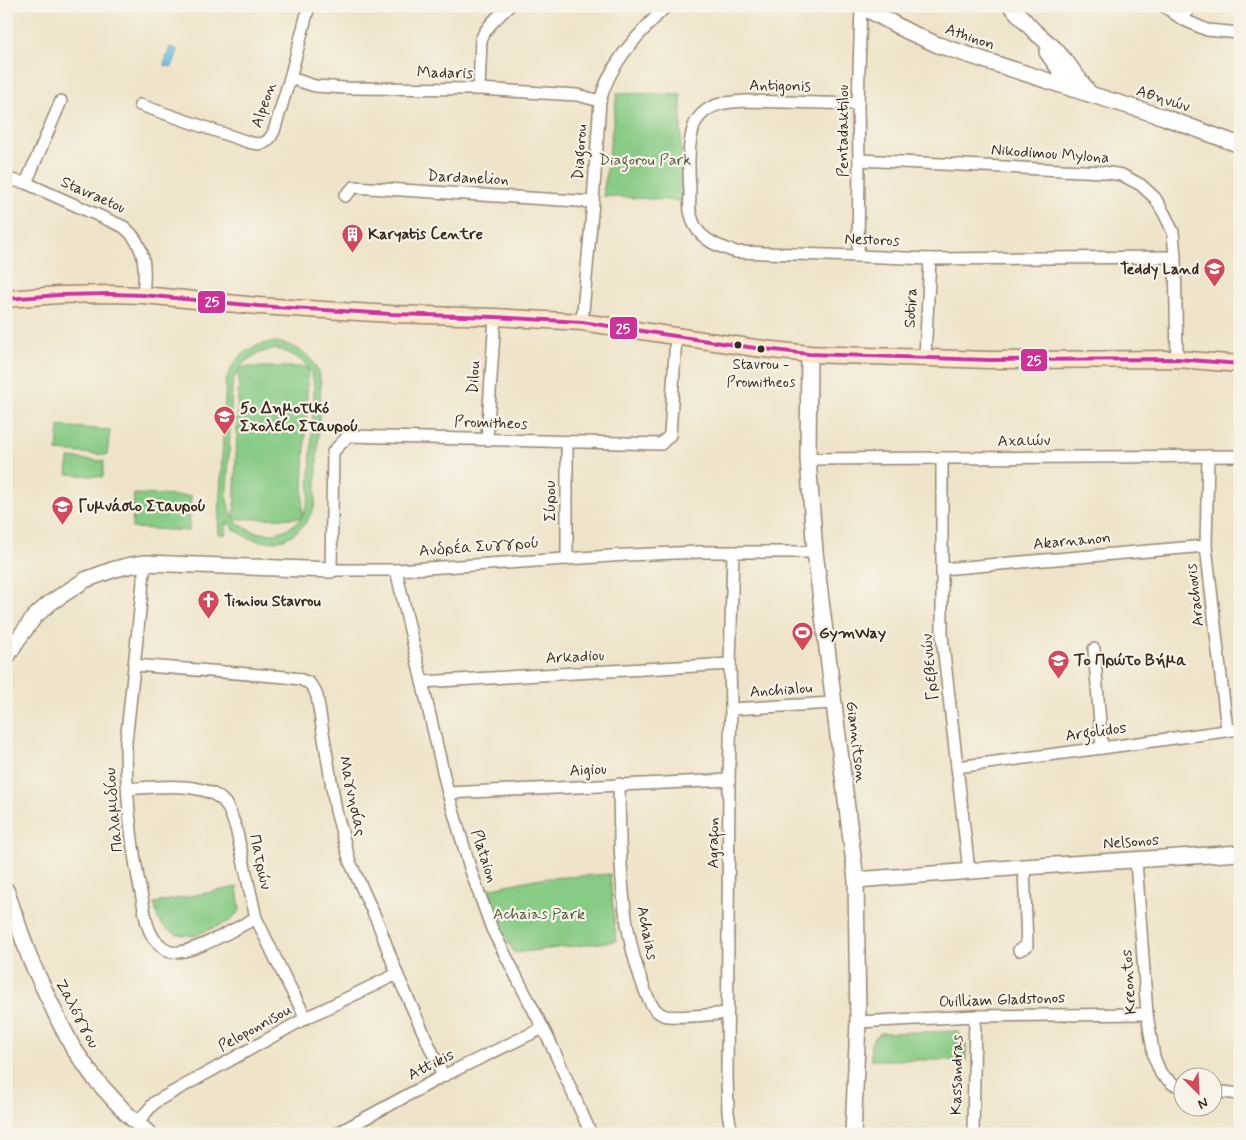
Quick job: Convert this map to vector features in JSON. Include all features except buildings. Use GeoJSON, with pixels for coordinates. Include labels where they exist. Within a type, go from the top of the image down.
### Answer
{"type":"FeatureCollection","features":[{"type":"Feature","properties":{"kind":"main road"},"geometry":{"type":"LineString","coordinates":[[6,299],[67,295],[143,295],[390,314],[582,322],[755,348],[809,354],[988,360],[1178,360],[1240,364]]}},
{"type":"Feature","properties":{"kind":"street"},"geometry":{"type":"LineString","coordinates":[[479,89],[483,34],[509,6]]}},
{"type":"Feature","properties":{"kind":"street","name":"Diagorou"},"geometry":{"type":"LineString","coordinates":[[582,322],[600,101],[603,88],[617,61],[666,6]]}},
{"type":"Feature","properties":{"kind":"street","name":"Athinon"},"geometry":{"type":"LineString","coordinates":[[861,6],[906,31],[938,45],[1073,89]]}},
{"type":"Feature","properties":{"kind":"street","name":"Pentadaktilou"},"geometry":{"type":"LineString","coordinates":[[858,256],[858,104],[861,6]]}},
{"type":"Feature","properties":{"kind":"street"},"geometry":{"type":"LineString","coordinates":[[1011,6],[1054,48],[1090,94]]}},
{"type":"Feature","properties":{"kind":"street"},"geometry":{"type":"LineString","coordinates":[[1164,6],[1182,19],[1207,30],[1240,33]]}},
{"type":"Feature","properties":{"kind":"street"},"geometry":{"type":"LineString","coordinates":[[1182,19],[1191,6]]}},
{"type":"Feature","properties":{"kind":"street","name":"Alpeon"},"geometry":{"type":"LineString","coordinates":[[140,105],[248,142],[262,144],[267,142],[274,131],[290,78],[305,7]]}},
{"type":"Feature","properties":{"kind":"street"},"geometry":{"type":"LineString","coordinates":[[1036,32],[1058,69],[1073,89]]}},
{"type":"Feature","properties":{"kind":"street","name":"Madaris"},"geometry":{"type":"LineString","coordinates":[[290,78],[315,86],[479,89],[577,95],[600,101]]}},
{"type":"Feature","properties":{"kind":"street","name":"Αθηνών"},"geometry":{"type":"LineString","coordinates":[[1073,89],[1161,116],[1240,145]]}},
{"type":"Feature","properties":{"kind":"street"},"geometry":{"type":"LineString","coordinates":[[26,183],[61,101]]}},
{"type":"Feature","properties":{"kind":"street","name":"Antigonis"},"geometry":{"type":"LineString","coordinates":[[703,112],[717,104],[746,101],[858,104]]}},
{"type":"Feature","properties":{"kind":"street","name":"Nestoros"},"geometry":{"type":"LineString","coordinates":[[703,112],[694,123],[691,137],[690,211],[696,226],[704,237],[719,247],[736,252],[930,259],[1175,257]]}},
{"type":"Feature","properties":{"kind":"street","name":"Nikodimou Mylona"},"geometry":{"type":"LineString","coordinates":[[859,160],[1103,172],[1122,176],[1141,184],[1155,198],[1173,232],[1178,360]]}},
{"type":"Feature","properties":{"kind":"street","name":"Stavraetou"},"geometry":{"type":"LineString","coordinates":[[6,179],[26,183],[124,227],[130,232],[138,243],[144,265],[143,295]]}},
{"type":"Feature","properties":{"kind":"street","name":"Dardanelion"},"geometry":{"type":"LineString","coordinates":[[345,196],[354,187],[593,202]]}},
{"type":"Feature","properties":{"kind":"street","name":"Sotira"},"geometry":{"type":"LineString","coordinates":[[925,357],[930,259]]}},
{"type":"Feature","properties":{"kind":"street","name":"Dilou"},"geometry":{"type":"LineString","coordinates":[[487,439],[495,318]]}},
{"type":"Feature","properties":{"kind":"street","name":"Promitheos"},"geometry":{"type":"LineString","coordinates":[[331,570],[333,452],[348,436],[662,444],[670,436],[676,336]]}},
{"type":"Feature","properties":{"kind":"street","name":"Giannitson"},"geometry":{"type":"LineString","coordinates":[[809,354],[808,459],[815,552],[856,880],[858,1022],[852,1134]]}},
{"type":"Feature","properties":{"kind":"street","name":"Σύρου"},"geometry":{"type":"LineString","coordinates":[[567,442],[567,559]]}},
{"type":"Feature","properties":{"kind":"street","name":"Arachovis"},"geometry":{"type":"LineString","coordinates":[[1208,456],[1206,546],[1227,730]]}},
{"type":"Feature","properties":{"kind":"street","name":"Αχαιών"},"geometry":{"type":"LineString","coordinates":[[808,459],[1240,456]]}},
{"type":"Feature","properties":{"kind":"street","name":"Γρεβενών"},"geometry":{"type":"LineString","coordinates":[[942,458],[942,636],[969,871]]}},
{"type":"Feature","properties":{"kind":"street","name":"Akarnanon"},"geometry":{"type":"LineString","coordinates":[[942,569],[1206,546]]}},
{"type":"Feature","properties":{"kind":"street","name":"Agrafon"},"geometry":{"type":"LineString","coordinates":[[732,1134],[728,1113],[726,1077],[730,664],[733,552]]}},
{"type":"Feature","properties":{"kind":"street","name":"Ανδρέα Συγγρού"},"geometry":{"type":"LineString","coordinates":[[145,563],[256,568],[396,570],[627,555],[815,552]]}},
{"type":"Feature","properties":{"kind":"street"},"geometry":{"type":"LineString","coordinates":[[6,659],[35,616],[50,603],[85,580],[112,570],[145,563]]}},
{"type":"Feature","properties":{"kind":"street","name":"Παλαμιδίου"},"geometry":{"type":"LineString","coordinates":[[145,563],[126,742],[128,789],[136,867],[146,921],[156,941],[169,951],[184,951],[195,949],[256,918]]}},
{"type":"Feature","properties":{"kind":"street","name":"Plataion"},"geometry":{"type":"LineString","coordinates":[[396,570],[448,793],[471,871],[492,929],[542,1028],[591,1134]]}},
{"type":"Feature","properties":{"kind":"street"},"geometry":{"type":"LineString","coordinates":[[1094,649],[1102,748]]}},
{"type":"Feature","properties":{"kind":"street","name":"Arkadiou"},"geometry":{"type":"LineString","coordinates":[[422,682],[730,664]]}},
{"type":"Feature","properties":{"kind":"street","name":"Μαγνησίας"},"geometry":{"type":"LineString","coordinates":[[134,665],[286,677],[309,682],[314,689],[320,708],[336,811],[350,862],[378,923],[397,974],[444,1076]]}},
{"type":"Feature","properties":{"kind":"street","name":"Anchialou"},"geometry":{"type":"LineString","coordinates":[[731,709],[834,702]]}},
{"type":"Feature","properties":{"kind":"street","name":"Argolidos"},"geometry":{"type":"LineString","coordinates":[[957,766],[1240,729]]}},
{"type":"Feature","properties":{"kind":"street","name":"Aigiou"},"geometry":{"type":"LineString","coordinates":[[448,793],[729,780]]}},
{"type":"Feature","properties":{"kind":"street","name":"Achaias"},"geometry":{"type":"LineString","coordinates":[[618,784],[623,896],[633,953],[650,1004],[662,1015],[727,1014]]}},
{"type":"Feature","properties":{"kind":"street","name":"Πατρών"},"geometry":{"type":"LineString","coordinates":[[128,789],[167,786],[193,788],[212,794],[225,804],[236,828],[256,918],[306,1018]]}},
{"type":"Feature","properties":{"kind":"street","name":"Nelsonos"},"geometry":{"type":"LineString","coordinates":[[856,880],[1240,853]]}},
{"type":"Feature","properties":{"kind":"street","name":"Kreontos"},"geometry":{"type":"LineString","coordinates":[[1136,860],[1147,1014],[1154,1057],[1161,1074],[1174,1084]]}},
{"type":"Feature","properties":{"kind":"street"},"geometry":{"type":"LineString","coordinates":[[1019,950],[1027,946],[1024,867]]}},
{"type":"Feature","properties":{"kind":"street","name":"Ζαλόγγου"},"geometry":{"type":"LineString","coordinates":[[6,890],[30,959],[73,1048],[95,1079],[126,1113],[149,1134]]}},
{"type":"Feature","properties":{"kind":"street","name":"Peloponnisou"},"geometry":{"type":"LineString","coordinates":[[137,1123],[155,1102],[306,1018],[397,974]]}},
{"type":"Feature","properties":{"kind":"street","name":"Ouilliam Gladstonos"},"geometry":{"type":"LineString","coordinates":[[858,1022],[975,1016],[1147,1014]]}},
{"type":"Feature","properties":{"kind":"street","name":"Kassandras"},"geometry":{"type":"LineString","coordinates":[[973,1134],[975,1016]]}},
{"type":"Feature","properties":{"kind":"street","name":"Attikis"},"geometry":{"type":"LineString","coordinates":[[336,1134],[444,1076],[542,1028]]}},
{"type":"Feature","properties":{"kind":"street"},"geometry":{"type":"LineString","coordinates":[[1224,1092],[1240,1094]]}},
{"type":"Feature","properties":{"kind":"green space","name":"Diagorou Park"},"geometry":{"type":"Polygon","coordinates":[[[617,93],[681,95],[681,201],[603,196],[617,93]]]}},
{"type":"Feature","properties":{"kind":"green space"},"geometry":{"type":"Polygon","coordinates":[[[276,342],[293,346],[306,354],[315,366],[321,382],[315,505],[308,519],[299,529],[288,537],[276,541],[251,539],[238,532],[227,522],[226,534],[218,534],[226,380],[234,364],[245,352],[258,345],[276,342]],[[276,349],[252,357],[240,367],[308,367],[289,353],[276,349]],[[308,368],[302,517],[309,496],[314,391],[313,379],[308,368]],[[239,369],[233,381],[227,495],[228,505],[234,518],[239,369]],[[301,518],[235,519],[242,526],[250,530],[268,534],[286,529],[294,525],[301,518]]]}},
{"type":"Feature","properties":{"kind":"green space"},"geometry":{"type":"Polygon","coordinates":[[[59,426],[110,430],[107,455],[57,451],[59,426]]]}},
{"type":"Feature","properties":{"kind":"green space"},"geometry":{"type":"Polygon","coordinates":[[[69,458],[104,461],[103,477],[67,474],[69,458]]]}},
{"type":"Feature","properties":{"kind":"green space"},"geometry":{"type":"Polygon","coordinates":[[[134,494],[191,496],[189,531],[132,528],[134,494]]]}},
{"type":"Feature","properties":{"kind":"green space","name":"Achaias Park"},"geometry":{"type":"Polygon","coordinates":[[[610,874],[616,941],[514,953],[500,925],[488,889],[535,879],[610,874]]]}},
{"type":"Feature","properties":{"kind":"green space"},"geometry":{"type":"Polygon","coordinates":[[[237,887],[240,910],[230,921],[194,936],[177,934],[165,928],[158,919],[154,903],[237,887]]]}},
{"type":"Feature","properties":{"kind":"green space"},"geometry":{"type":"Polygon","coordinates":[[[957,1031],[965,1041],[966,1060],[871,1060],[872,1041],[881,1033],[957,1031]]]}},
{"type":"Feature","properties":{"kind":"water"},"geometry":{"type":"Polygon","coordinates":[[[170,47],[178,50],[172,67],[164,65],[170,47]]]}},
{"type":"Feature","properties":{"kind":"transit line","name":"25"},"geometry":{"type":"LineString","coordinates":[[6,299],[59,295],[143,295],[258,306],[582,322],[755,348],[809,354],[989,360],[1177,359],[1240,364]]}},
{"type":"Feature","properties":{"kind":"place","name":"Karyatis Centre"},"geometry":{"type":"Point","coordinates":[352,253]}},
{"type":"Feature","properties":{"kind":"place","name":"Teddy Land"},"geometry":{"type":"Point","coordinates":[1215,288]}},
{"type":"Feature","properties":{"kind":"place","name":"Stavrou - Promitheos"},"geometry":{"type":"Point","coordinates":[761,349]}},
{"type":"Feature","properties":{"kind":"place","name":"5ο Δημοτικό Σχολείο Σταυρού"},"geometry":{"type":"Point","coordinates":[224,436]}},
{"type":"Feature","properties":{"kind":"place","name":"Γυμνάσιο Σταυρού"},"geometry":{"type":"Point","coordinates":[62,525]}},
{"type":"Feature","properties":{"kind":"place","name":"Timiou Stavrou"},"geometry":{"type":"Point","coordinates":[208,620]}},
{"type":"Feature","properties":{"kind":"place","name":"GymWay"},"geometry":{"type":"Point","coordinates":[803,652]}},
{"type":"Feature","properties":{"kind":"place","name":"Το Πρώτο Βήμα"},"geometry":{"type":"Point","coordinates":[1058,679]}}]}
